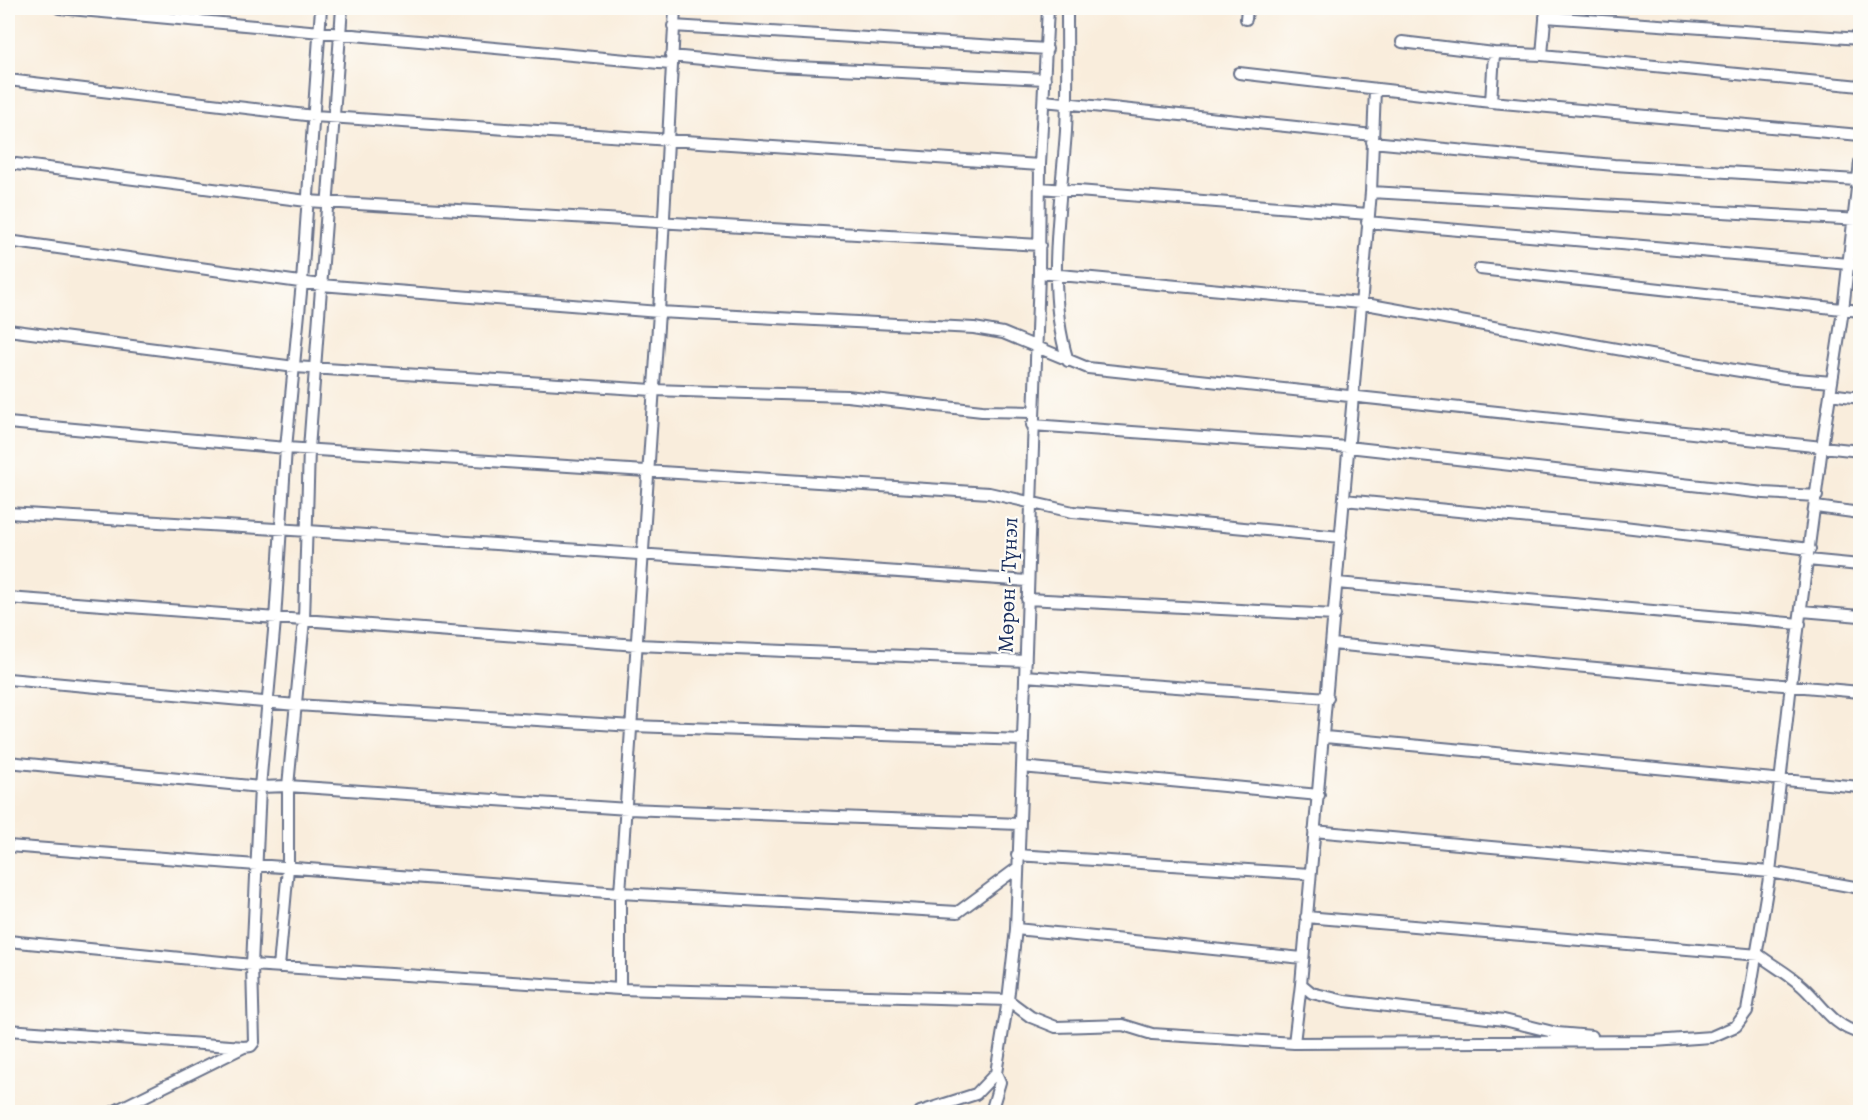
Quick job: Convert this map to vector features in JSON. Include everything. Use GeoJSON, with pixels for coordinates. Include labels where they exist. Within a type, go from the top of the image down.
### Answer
{"type":"FeatureCollection","features":[{"type":"Feature","properties":{"kind":"street"},"geometry":{"type":"LineString","coordinates":[[59,8],[320,33],[671,60],[1045,79]]}},
{"type":"Feature","properties":{"kind":"street"},"geometry":{"type":"LineString","coordinates":[[8,1030],[244,1047],[251,1046],[254,1042],[252,965],[260,787],[269,702],[279,529],[302,282],[321,8]]}},
{"type":"Feature","properties":{"kind":"street"},"geometry":{"type":"LineString","coordinates":[[279,967],[288,868],[288,786],[304,620],[309,449],[336,117],[342,8]]}},
{"type":"Feature","properties":{"kind":"street"},"geometry":{"type":"LineString","coordinates":[[620,989],[620,893],[628,809],[659,312],[675,8]]}},
{"type":"Feature","properties":{"kind":"street","name":"Мөрөн - Түнэл"},"geometry":{"type":"LineString","coordinates":[[991,1113],[1000,1082],[996,1073],[1008,1000],[1016,929],[1016,869],[1026,661],[1032,425],[1040,273],[1040,165],[1048,8]]}},
{"type":"Feature","properties":{"kind":"street"},"geometry":{"type":"LineString","coordinates":[[1067,8],[1067,103],[1057,275],[1060,335],[1068,361]]}},
{"type":"Feature","properties":{"kind":"street"},"geometry":{"type":"LineString","coordinates":[[1542,55],[1545,12],[1860,39]]}},
{"type":"Feature","properties":{"kind":"street"},"geometry":{"type":"LineString","coordinates":[[673,26],[1047,49]]}},
{"type":"Feature","properties":{"kind":"street"},"geometry":{"type":"LineString","coordinates":[[1402,42],[1494,53],[1542,55],[1860,86]]}},
{"type":"Feature","properties":{"kind":"street"},"geometry":{"type":"LineString","coordinates":[[1491,102],[1494,53]]}},
{"type":"Feature","properties":{"kind":"street"},"geometry":{"type":"LineString","coordinates":[[1239,73],[1491,102],[1860,135]]}},
{"type":"Feature","properties":{"kind":"street"},"geometry":{"type":"LineString","coordinates":[[8,80],[314,116],[669,138],[1040,165]]}},
{"type":"Feature","properties":{"kind":"street"},"geometry":{"type":"LineString","coordinates":[[1294,1043],[1325,737],[1371,192],[1375,89]]}},
{"type":"Feature","properties":{"kind":"street"},"geometry":{"type":"LineString","coordinates":[[1044,100],[1614,165],[1857,180]]}},
{"type":"Feature","properties":{"kind":"street"},"geometry":{"type":"LineString","coordinates":[[8,941],[252,965],[620,989],[1008,1000],[1031,1017],[1056,1027],[1123,1025],[1152,1034],[1294,1043],[1654,1041],[1711,1037],[1736,1026],[1747,1011],[1758,955],[1822,447],[1856,220],[1860,162]]}},
{"type":"Feature","properties":{"kind":"street"},"geometry":{"type":"LineString","coordinates":[[8,163],[307,201],[329,200],[664,220],[1040,245]]}},
{"type":"Feature","properties":{"kind":"street"},"geometry":{"type":"LineString","coordinates":[[1040,188],[1860,265]]}},
{"type":"Feature","properties":{"kind":"street"},"geometry":{"type":"LineString","coordinates":[[1371,192],[1856,220]]}},
{"type":"Feature","properties":{"kind":"street"},"geometry":{"type":"LineString","coordinates":[[8,242],[321,285],[659,312],[974,328],[1003,333],[1088,368],[1860,451]]}},
{"type":"Feature","properties":{"kind":"street"},"geometry":{"type":"LineString","coordinates":[[1480,269],[1860,311]]}},
{"type":"Feature","properties":{"kind":"street"},"geometry":{"type":"LineString","coordinates":[[1040,273],[1360,303],[1734,370],[1832,382]]}},
{"type":"Feature","properties":{"kind":"street"},"geometry":{"type":"LineString","coordinates":[[8,330],[316,368],[653,390],[847,396],[982,411],[1033,412]]}},
{"type":"Feature","properties":{"kind":"street"},"geometry":{"type":"LineString","coordinates":[[1830,394],[1860,398]]}},
{"type":"Feature","properties":{"kind":"street"},"geometry":{"type":"LineString","coordinates":[[8,423],[286,448],[989,493],[1073,512],[1341,537]]}},
{"type":"Feature","properties":{"kind":"street"},"geometry":{"type":"LineString","coordinates":[[1032,425],[1348,447],[1752,492],[1816,502],[1860,513]]}},
{"type":"Feature","properties":{"kind":"street"},"geometry":{"type":"LineString","coordinates":[[1344,500],[1624,527],[1809,554],[1860,566]]}},
{"type":"Feature","properties":{"kind":"street"},"geometry":{"type":"LineString","coordinates":[[8,513],[279,529],[1027,580]]}},
{"type":"Feature","properties":{"kind":"street"},"geometry":{"type":"LineString","coordinates":[[1337,583],[1800,624]]}},
{"type":"Feature","properties":{"kind":"street"},"geometry":{"type":"LineString","coordinates":[[8,598],[275,620],[304,620],[637,645],[1026,661]]}},
{"type":"Feature","properties":{"kind":"street"},"geometry":{"type":"LineString","coordinates":[[1027,599],[1335,615]]}},
{"type":"Feature","properties":{"kind":"street"},"geometry":{"type":"LineString","coordinates":[[1802,611],[1860,616]]}},
{"type":"Feature","properties":{"kind":"street"},"geometry":{"type":"LineString","coordinates":[[1332,644],[1860,692]]}},
{"type":"Feature","properties":{"kind":"street"},"geometry":{"type":"LineString","coordinates":[[1025,676],[1328,698]]}},
{"type":"Feature","properties":{"kind":"street"},"geometry":{"type":"LineString","coordinates":[[8,679],[296,705],[633,726],[1023,740]]}},
{"type":"Feature","properties":{"kind":"street"},"geometry":{"type":"LineString","coordinates":[[1325,737],[1860,787]]}},
{"type":"Feature","properties":{"kind":"street"},"geometry":{"type":"LineString","coordinates":[[8,762],[260,787],[288,786],[628,809],[1019,824]]}},
{"type":"Feature","properties":{"kind":"street"},"geometry":{"type":"LineString","coordinates":[[1022,767],[1319,795]]}},
{"type":"Feature","properties":{"kind":"street"},"geometry":{"type":"LineString","coordinates":[[1314,831],[1770,872],[1860,888]]}},
{"type":"Feature","properties":{"kind":"street"},"geometry":{"type":"LineString","coordinates":[[8,846],[620,893],[958,912],[1016,869]]}},
{"type":"Feature","properties":{"kind":"street"},"geometry":{"type":"LineString","coordinates":[[1017,855],[1310,874]]}},
{"type":"Feature","properties":{"kind":"street"},"geometry":{"type":"LineString","coordinates":[[1306,916],[1758,955],[1802,986],[1828,1015],[1851,1031],[1860,1033]]}},
{"type":"Feature","properties":{"kind":"street"},"geometry":{"type":"LineString","coordinates":[[1016,929],[1302,958]]}},
{"type":"Feature","properties":{"kind":"street"},"geometry":{"type":"LineString","coordinates":[[1301,984],[1312,993],[1344,1001],[1504,1020],[1557,1033],[1654,1041]]}},
{"type":"Feature","properties":{"kind":"street"},"geometry":{"type":"LineString","coordinates":[[113,1113],[244,1047]]}},
{"type":"Feature","properties":{"kind":"street"},"geometry":{"type":"LineString","coordinates":[[920,1113],[976,1094],[996,1073]]}}]}
